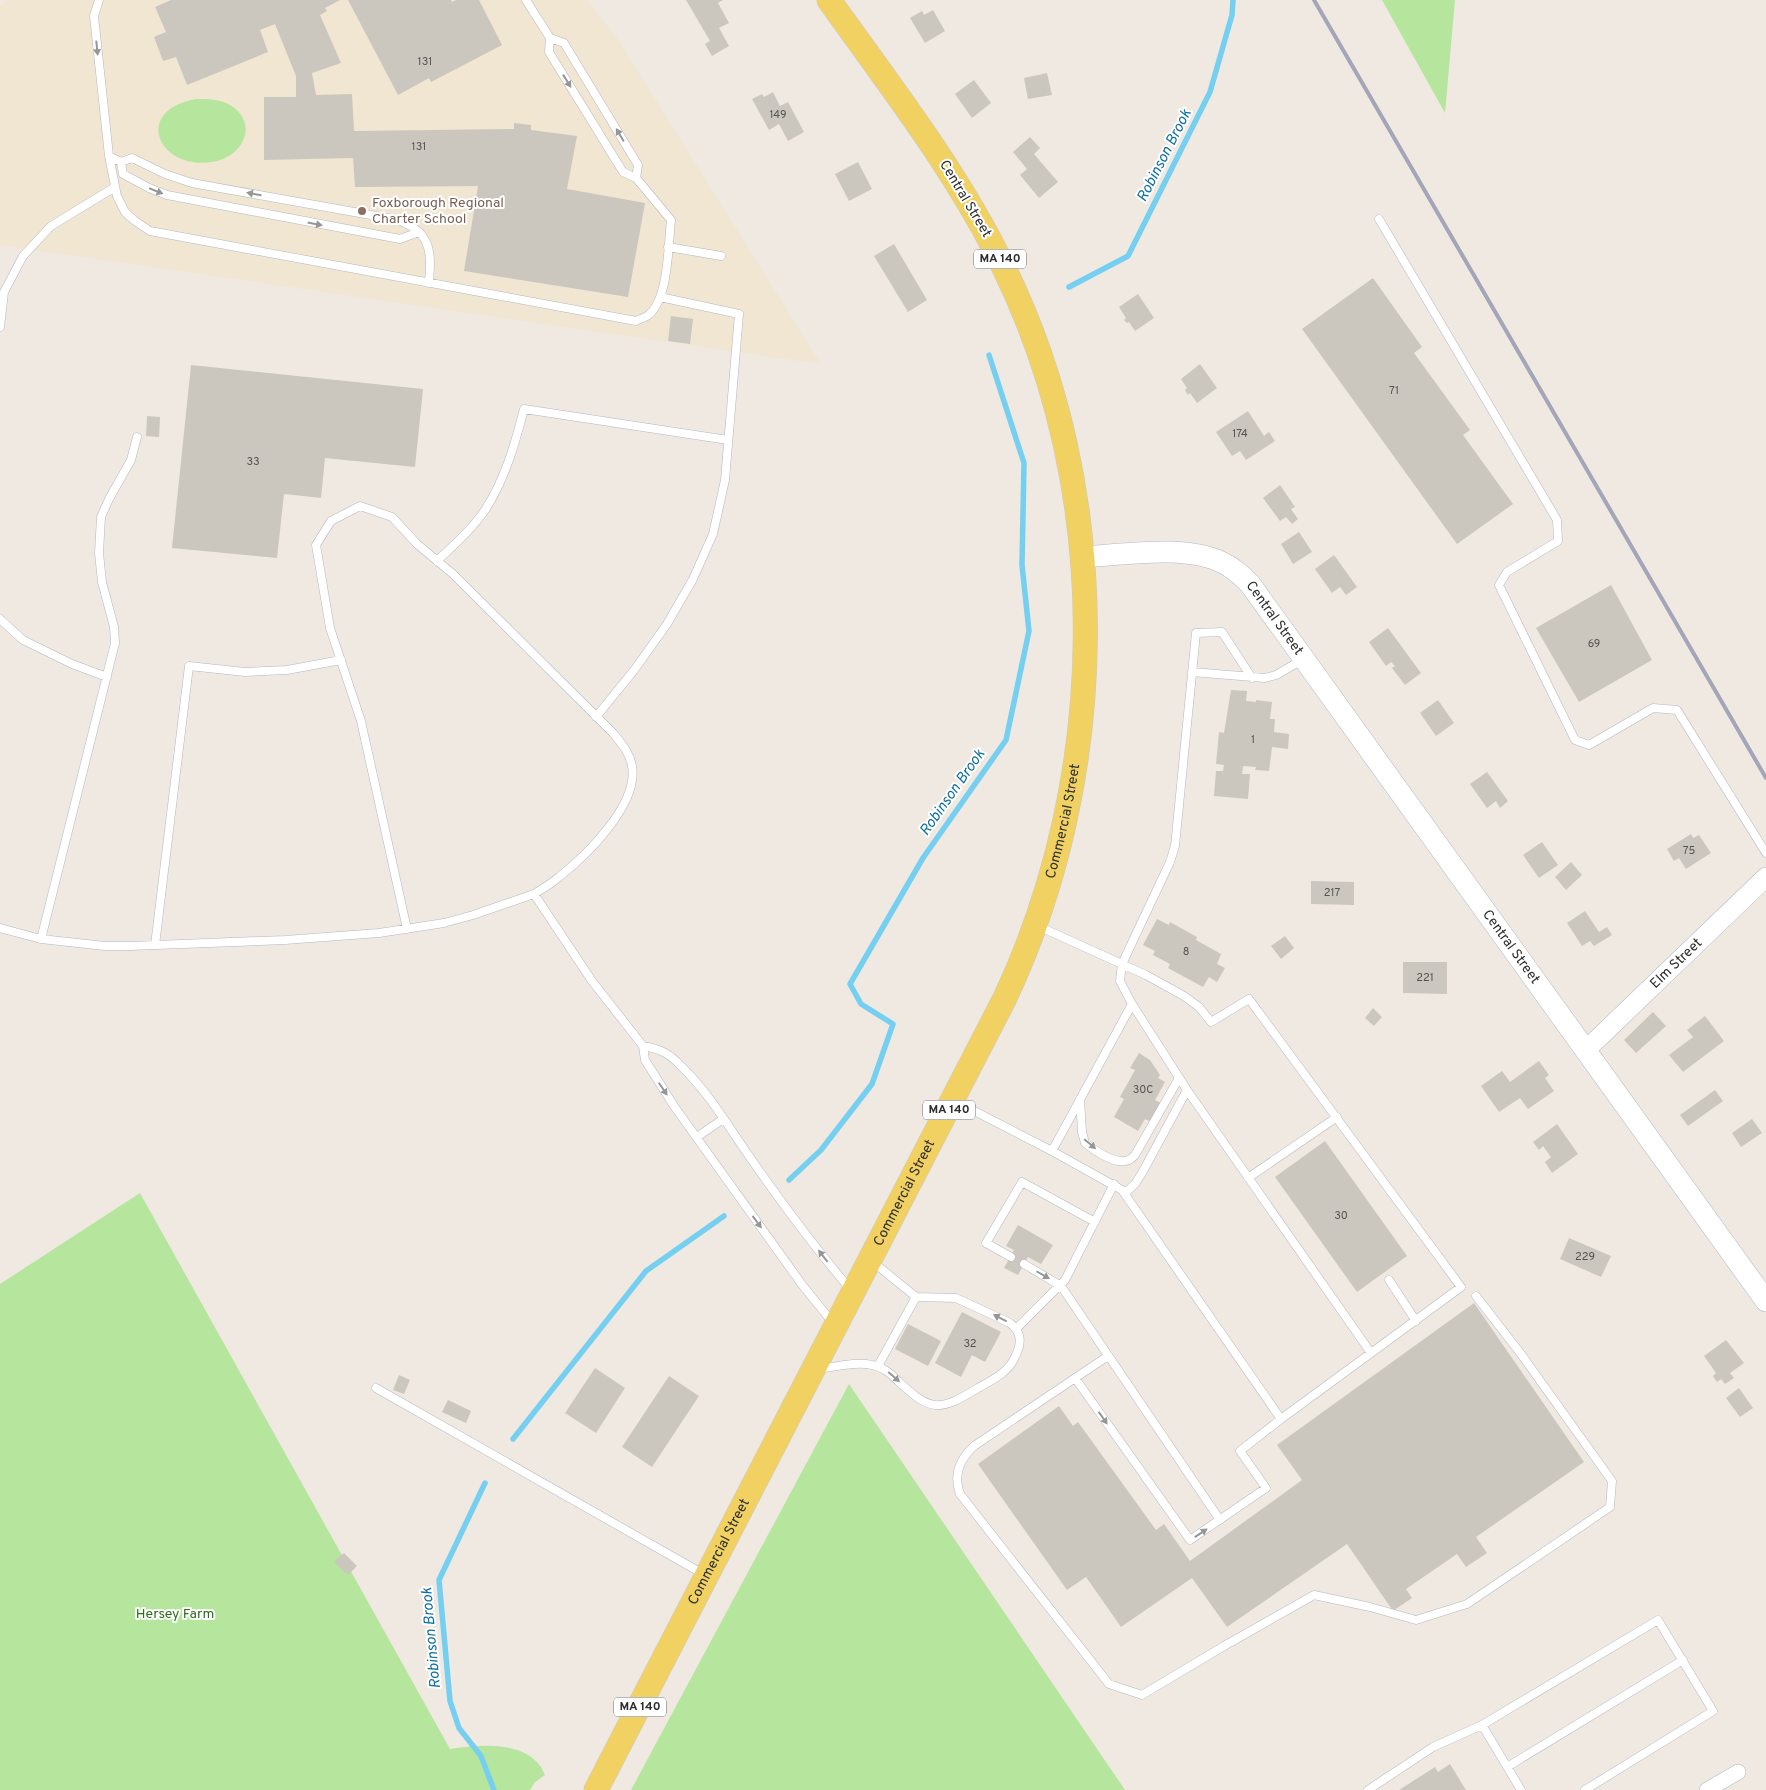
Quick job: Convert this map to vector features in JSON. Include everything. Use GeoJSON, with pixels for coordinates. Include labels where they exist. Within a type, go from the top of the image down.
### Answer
{"type":"FeatureCollection","features":[{"type":"Feature","properties":{"kind":"main road","name":"Central Street"},"geometry":{"type":"LineString","coordinates":[[829,0],[957,182],[1009,278],[1034,339],[1064,440],[1076,505],[1082,557],[1180,553],[1199,555],[1224,563],[1238,572],[1250,584],[1766,1301]]}},
{"type":"Feature","properties":{"kind":"main road","name":"Commercial Street"},"geometry":{"type":"LineString","coordinates":[[596,1790],[954,1100],[1005,998],[1036,925],[1065,825],[1079,741],[1084,694],[1085,657],[1082,557]]}},
{"type":"Feature","properties":{"kind":"street","name":"Elm Street"},"geometry":{"type":"LineString","coordinates":[[1586,1050],[1766,877]]}},
{"type":"Feature","properties":{"kind":"street"},"geometry":{"type":"LineString","coordinates":[[1707,1790],[1738,1772]]}},
{"type":"Feature","properties":{"kind":"lane"},"geometry":{"type":"LineString","coordinates":[[99,0],[94,16],[109,156],[116,196],[125,212],[150,231],[636,321],[648,316],[656,306],[663,290],[671,220],[636,178],[623,172],[548,52],[550,38]]}},
{"type":"Feature","properties":{"kind":"lane"},"geometry":{"type":"LineString","coordinates":[[526,0],[550,38],[564,43],[638,165],[636,178]]}},
{"type":"Feature","properties":{"kind":"lane"},"geometry":{"type":"LineString","coordinates":[[109,156],[121,162],[132,158],[165,174],[192,183],[399,220],[419,232],[426,243],[431,258],[429,284]]}},
{"type":"Feature","properties":{"kind":"lane"},"geometry":{"type":"LineString","coordinates":[[121,162],[123,174],[167,195],[400,239],[419,232]]}},
{"type":"Feature","properties":{"kind":"lane"},"geometry":{"type":"LineString","coordinates":[[0,328],[4,292],[23,256],[51,226],[115,187]]}},
{"type":"Feature","properties":{"kind":"lane"},"geometry":{"type":"LineString","coordinates":[[1379,219],[1557,520],[1558,541],[1507,572],[1499,585],[1575,740],[1589,745],[1653,708],[1677,710],[1766,853]]}},
{"type":"Feature","properties":{"kind":"lane"},"geometry":{"type":"LineString","coordinates":[[668,247],[721,256]]}},
{"type":"Feature","properties":{"kind":"lane"},"geometry":{"type":"LineString","coordinates":[[596,717],[636,670],[667,624],[693,579],[712,534],[725,480],[739,314],[660,297]]}},
{"type":"Feature","properties":{"kind":"lane"},"geometry":{"type":"LineString","coordinates":[[437,561],[466,534],[484,511],[501,482],[514,448],[524,409],[728,440]]}},
{"type":"Feature","properties":{"kind":"lane"},"geometry":{"type":"LineString","coordinates":[[42,939],[116,643],[114,627],[102,582],[100,553],[101,517],[131,460],[138,437]]}},
{"type":"Feature","properties":{"kind":"lane"},"geometry":{"type":"LineString","coordinates":[[0,928],[42,939],[106,946],[324,938],[407,929],[467,917],[534,894],[558,879],[576,864],[615,818],[630,791],[633,774],[628,752],[613,733],[453,574],[417,544],[392,518],[360,506],[331,520],[316,545],[330,628],[361,721],[407,929]]}},
{"type":"Feature","properties":{"kind":"lane"},"geometry":{"type":"LineString","coordinates":[[0,619],[23,640],[72,664],[107,677]]}},
{"type":"Feature","properties":{"kind":"lane"},"geometry":{"type":"LineString","coordinates":[[1252,678],[1222,632],[1196,633],[1175,846],[1170,862],[1122,964],[1120,982],[1179,1078],[1371,1353]]}},
{"type":"Feature","properties":{"kind":"lane"},"geometry":{"type":"LineString","coordinates":[[1192,672],[1271,678],[1304,658]]}},
{"type":"Feature","properties":{"kind":"lane"},"geometry":{"type":"LineString","coordinates":[[154,945],[189,666],[245,672],[287,670],[341,660]]}},
{"type":"Feature","properties":{"kind":"lane"},"geometry":{"type":"LineString","coordinates":[[534,894],[592,981],[643,1046],[645,1060],[652,1073],[803,1286],[836,1327]]}},
{"type":"Feature","properties":{"kind":"lane"},"geometry":{"type":"LineString","coordinates":[[1036,925],[1154,978],[1192,1001],[1211,1022],[1249,999],[1461,1287],[1280,1419],[1240,1451],[1266,1488],[1190,1540],[1075,1378]]}},
{"type":"Feature","properties":{"kind":"lane"},"geometry":{"type":"LineString","coordinates":[[1052,1151],[1132,1004]]}},
{"type":"Feature","properties":{"kind":"lane"},"geometry":{"type":"LineString","coordinates":[[643,1046],[658,1049],[682,1067],[703,1091],[774,1192],[822,1256],[854,1294]]}},
{"type":"Feature","properties":{"kind":"lane"},"geometry":{"type":"LineString","coordinates":[[1080,1099],[1082,1132],[1085,1142],[1113,1159],[1126,1161],[1135,1155],[1179,1078]]}},
{"type":"Feature","properties":{"kind":"lane"},"geometry":{"type":"LineString","coordinates":[[1126,1193],[1142,1173],[1188,1090]]}},
{"type":"Feature","properties":{"kind":"lane"},"geometry":{"type":"LineString","coordinates":[[954,1100],[1114,1184],[1126,1193],[1280,1419]]}},
{"type":"Feature","properties":{"kind":"lane"},"geometry":{"type":"LineString","coordinates":[[1248,1178],[1337,1117]]}},
{"type":"Feature","properties":{"kind":"lane"},"geometry":{"type":"LineString","coordinates":[[697,1137],[723,1118]]}},
{"type":"Feature","properties":{"kind":"lane"},"geometry":{"type":"LineString","coordinates":[[1011,1257],[986,1243],[1022,1182],[1095,1222]]}},
{"type":"Feature","properties":{"kind":"lane"},"geometry":{"type":"LineString","coordinates":[[1016,1329],[1061,1286],[1114,1184]]}},
{"type":"Feature","properties":{"kind":"lane"},"geometry":{"type":"LineString","coordinates":[[814,1370],[856,1364],[871,1364],[891,1374],[922,1402],[947,1404],[960,1399],[1004,1373],[1014,1360],[1020,1343],[1020,1336],[1010,1324],[963,1300],[949,1297],[916,1297],[871,1261]]}},
{"type":"Feature","properties":{"kind":"lane"},"geometry":{"type":"LineString","coordinates":[[1024,1264],[1061,1286],[1220,1520]]}},
{"type":"Feature","properties":{"kind":"lane"},"geometry":{"type":"LineString","coordinates":[[1389,1280],[1416,1321]]}},
{"type":"Feature","properties":{"kind":"lane"},"geometry":{"type":"LineString","coordinates":[[1108,1356],[974,1446],[962,1460],[958,1469],[957,1486],[960,1494],[1109,1684],[1142,1695],[1314,1595],[1370,1607],[1416,1620],[1467,1604],[1610,1507],[1612,1481],[1521,1354],[1476,1296]]}},
{"type":"Feature","properties":{"kind":"lane"},"geometry":{"type":"LineString","coordinates":[[878,1366],[916,1297]]}},
{"type":"Feature","properties":{"kind":"lane"},"geometry":{"type":"LineString","coordinates":[[376,1388],[708,1576]]}},
{"type":"Feature","properties":{"kind":"lane"},"geometry":{"type":"LineString","coordinates":[[1368,1790],[1433,1747],[1482,1725],[1658,1620],[1713,1711],[1585,1790]]}},
{"type":"Feature","properties":{"kind":"lane"},"geometry":{"type":"LineString","coordinates":[[1507,1767],[1682,1660]]}},
{"type":"Feature","properties":{"kind":"lane"},"geometry":{"type":"LineString","coordinates":[[1482,1725],[1521,1790]]}},
{"type":"Feature","properties":{"kind":"shaded area","name":"Foxborough Regional Charter School"},"geometry":{"type":"Polygon","coordinates":[[[8,0],[587,0],[617,38],[821,364],[0,245],[0,6],[8,0]]]}},
{"type":"Feature","properties":{"kind":"green space"},"geometry":{"type":"Polygon","coordinates":[[[1382,0],[1455,0],[1445,113],[1382,0]]]}},
{"type":"Feature","properties":{"kind":"green space"},"geometry":{"type":"Polygon","coordinates":[[[196,99],[226,103],[239,112],[246,128],[241,145],[235,152],[217,161],[197,163],[180,158],[168,150],[160,139],[159,127],[163,116],[176,106],[196,99]]]}},
{"type":"Feature","properties":{"kind":"green space","name":"Hersey Farm"},"geometry":{"type":"Polygon","coordinates":[[[140,1193],[450,1749],[476,1746],[504,1747],[529,1755],[545,1775],[535,1782],[530,1790],[0,1790],[0,1284],[140,1193]]]}},
{"type":"Feature","properties":{"kind":"green space"},"geometry":{"type":"Polygon","coordinates":[[[849,1384],[1125,1790],[631,1790],[849,1384]]]}},
{"type":"Feature","properties":{"kind":"building"},"geometry":{"type":"Polygon","coordinates":[[[171,0],[340,0],[325,8],[327,11],[320,15],[341,63],[312,73],[316,95],[352,94],[354,131],[514,129],[514,123],[531,125],[531,130],[577,136],[567,189],[645,203],[628,297],[464,271],[478,186],[355,187],[353,158],[264,160],[264,97],[296,97],[296,76],[275,24],[260,30],[268,52],[187,85],[176,57],[163,61],[154,37],[166,32],[155,7],[171,0]]]}},
{"type":"Feature","properties":{"kind":"building"},"geometry":{"type":"Polygon","coordinates":[[[348,0],[451,0],[452,2],[456,0],[479,0],[502,45],[431,82],[429,78],[398,95],[348,0]]]}},
{"type":"Feature","properties":{"kind":"building"},"geometry":{"type":"Polygon","coordinates":[[[686,0],[723,0],[718,3],[729,23],[719,28],[729,46],[712,56],[705,44],[710,41],[686,0]]]}},
{"type":"Feature","properties":{"kind":"building"},"geometry":{"type":"Polygon","coordinates":[[[933,10],[945,31],[925,43],[910,18],[922,11],[924,15],[933,10]]]}},
{"type":"Feature","properties":{"kind":"building"},"geometry":{"type":"Polygon","coordinates":[[[1047,73],[1052,95],[1028,99],[1024,78],[1047,73]]]}},
{"type":"Feature","properties":{"kind":"building"},"geometry":{"type":"Polygon","coordinates":[[[974,80],[991,103],[972,118],[955,94],[974,80]]]}},
{"type":"Feature","properties":{"kind":"building"},"geometry":{"type":"Polygon","coordinates":[[[773,92],[780,106],[788,102],[804,132],[788,141],[779,124],[769,130],[752,99],[762,94],[764,97],[773,92]]]}},
{"type":"Feature","properties":{"kind":"building"},"geometry":{"type":"Polygon","coordinates":[[[1030,137],[1040,148],[1034,154],[1058,182],[1039,198],[1020,175],[1027,169],[1013,152],[1030,137]]]}},
{"type":"Feature","properties":{"kind":"building"},"geometry":{"type":"Polygon","coordinates":[[[858,162],[872,189],[849,201],[835,174],[858,162]]]}},
{"type":"Feature","properties":{"kind":"building"},"geometry":{"type":"Polygon","coordinates":[[[894,244],[927,300],[908,312],[874,256],[894,244]]]}},
{"type":"Feature","properties":{"kind":"building"},"geometry":{"type":"Polygon","coordinates":[[[1373,278],[1422,347],[1414,353],[1470,430],[1463,435],[1513,504],[1457,544],[1302,329],[1373,278]]]}},
{"type":"Feature","properties":{"kind":"building"},"geometry":{"type":"Polygon","coordinates":[[[1138,294],[1154,318],[1135,331],[1129,322],[1127,323],[1124,320],[1126,318],[1119,307],[1138,294]]]}},
{"type":"Feature","properties":{"kind":"building"},"geometry":{"type":"Polygon","coordinates":[[[671,316],[693,319],[690,344],[668,341],[671,316]]]}},
{"type":"Feature","properties":{"kind":"building"},"geometry":{"type":"Polygon","coordinates":[[[1200,364],[1217,388],[1197,403],[1190,393],[1188,395],[1185,390],[1187,388],[1181,379],[1200,364]]]}},
{"type":"Feature","properties":{"kind":"building"},"geometry":{"type":"Polygon","coordinates":[[[191,365],[423,389],[415,467],[325,458],[321,498],[284,494],[277,558],[172,548],[191,365]]]}},
{"type":"Feature","properties":{"kind":"building"},"geometry":{"type":"Polygon","coordinates":[[[1248,411],[1264,436],[1269,432],[1275,441],[1246,460],[1240,451],[1232,456],[1216,432],[1248,411]]]}},
{"type":"Feature","properties":{"kind":"building"},"geometry":{"type":"Polygon","coordinates":[[[147,416],[160,417],[159,437],[146,436],[147,416]]]}},
{"type":"Feature","properties":{"kind":"building"},"geometry":{"type":"Polygon","coordinates":[[[1280,485],[1295,507],[1291,509],[1298,519],[1292,524],[1286,517],[1280,521],[1263,498],[1280,485]]]}},
{"type":"Feature","properties":{"kind":"building"},"geometry":{"type":"Polygon","coordinates":[[[1299,532],[1312,552],[1293,564],[1281,544],[1299,532]]]}},
{"type":"Feature","properties":{"kind":"building"},"geometry":{"type":"Polygon","coordinates":[[[1334,555],[1357,587],[1346,595],[1340,587],[1332,593],[1315,569],[1334,555]]]}},
{"type":"Feature","properties":{"kind":"building"},"geometry":{"type":"Polygon","coordinates":[[[1611,585],[1652,660],[1579,702],[1536,628],[1611,585]]]}},
{"type":"Feature","properties":{"kind":"building"},"geometry":{"type":"Polygon","coordinates":[[[1388,628],[1421,673],[1405,685],[1392,668],[1395,666],[1391,662],[1386,666],[1369,642],[1388,628]]]}},
{"type":"Feature","properties":{"kind":"building"},"geometry":{"type":"Polygon","coordinates":[[[1231,690],[1247,691],[1246,701],[1272,702],[1270,719],[1275,719],[1274,732],[1289,734],[1288,749],[1272,747],[1269,771],[1255,770],[1256,767],[1243,766],[1242,774],[1250,774],[1248,799],[1214,796],[1216,771],[1223,771],[1224,765],[1216,764],[1219,732],[1224,733],[1231,690]]]}},
{"type":"Feature","properties":{"kind":"building"},"geometry":{"type":"Polygon","coordinates":[[[1438,700],[1454,723],[1436,736],[1420,713],[1438,700]]]}},
{"type":"Feature","properties":{"kind":"building"},"geometry":{"type":"Polygon","coordinates":[[[1487,772],[1508,801],[1500,808],[1496,801],[1487,808],[1470,784],[1487,772]]]}},
{"type":"Feature","properties":{"kind":"building"},"geometry":{"type":"Polygon","coordinates":[[[1691,834],[1693,838],[1699,835],[1711,853],[1686,869],[1679,858],[1674,861],[1667,849],[1691,834]]]}},
{"type":"Feature","properties":{"kind":"building"},"geometry":{"type":"Polygon","coordinates":[[[1542,842],[1558,865],[1539,878],[1523,855],[1542,842]]]}},
{"type":"Feature","properties":{"kind":"building"},"geometry":{"type":"Polygon","coordinates":[[[1571,862],[1582,875],[1566,890],[1555,877],[1571,862]]]}},
{"type":"Feature","properties":{"kind":"building"},"geometry":{"type":"Polygon","coordinates":[[[1311,881],[1354,882],[1354,905],[1311,904],[1311,881]]]}},
{"type":"Feature","properties":{"kind":"building"},"geometry":{"type":"Polygon","coordinates":[[[1585,911],[1599,932],[1607,927],[1612,935],[1594,946],[1590,941],[1582,946],[1567,923],[1585,911]]]}},
{"type":"Feature","properties":{"kind":"building"},"geometry":{"type":"Polygon","coordinates":[[[1157,919],[1169,925],[1170,922],[1197,937],[1196,940],[1221,954],[1217,964],[1225,968],[1217,982],[1209,977],[1203,987],[1168,968],[1170,964],[1153,955],[1155,951],[1143,945],[1157,919]]]}},
{"type":"Feature","properties":{"kind":"building"},"geometry":{"type":"Polygon","coordinates":[[[1285,936],[1294,948],[1281,959],[1271,946],[1285,936]]]}},
{"type":"Feature","properties":{"kind":"building"},"geometry":{"type":"Polygon","coordinates":[[[1403,962],[1447,962],[1447,994],[1403,993],[1403,962]]]}},
{"type":"Feature","properties":{"kind":"building"},"geometry":{"type":"Polygon","coordinates":[[[1373,1008],[1382,1017],[1374,1026],[1365,1018],[1373,1008]]]}},
{"type":"Feature","properties":{"kind":"building"},"geometry":{"type":"Polygon","coordinates":[[[1653,1012],[1666,1026],[1636,1053],[1624,1040],[1653,1012]]]}},
{"type":"Feature","properties":{"kind":"building"},"geometry":{"type":"Polygon","coordinates":[[[1705,1016],[1724,1041],[1683,1072],[1669,1055],[1693,1037],[1687,1030],[1705,1016]]]}},
{"type":"Feature","properties":{"kind":"building"},"geometry":{"type":"Polygon","coordinates":[[[1139,1053],[1150,1060],[1160,1075],[1158,1078],[1165,1082],[1155,1100],[1161,1103],[1151,1122],[1145,1119],[1138,1131],[1114,1117],[1124,1099],[1120,1097],[1135,1070],[1130,1068],[1139,1053]]]}},
{"type":"Feature","properties":{"kind":"building"},"geometry":{"type":"Polygon","coordinates":[[[1539,1061],[1549,1075],[1545,1078],[1554,1091],[1528,1109],[1520,1098],[1499,1112],[1481,1086],[1502,1071],[1510,1082],[1539,1061]]]}},
{"type":"Feature","properties":{"kind":"building"},"geometry":{"type":"Polygon","coordinates":[[[1715,1090],[1723,1101],[1688,1126],[1680,1115],[1715,1090]]]}},
{"type":"Feature","properties":{"kind":"building"},"geometry":{"type":"Polygon","coordinates":[[[1752,1119],[1762,1133],[1741,1147],[1732,1133],[1752,1119]]]}},
{"type":"Feature","properties":{"kind":"building"},"geometry":{"type":"Polygon","coordinates":[[[1557,1124],[1578,1154],[1552,1173],[1545,1162],[1551,1157],[1543,1146],[1539,1150],[1533,1142],[1557,1124]]]}},
{"type":"Feature","properties":{"kind":"building"},"geometry":{"type":"Polygon","coordinates":[[[1325,1141],[1407,1256],[1357,1292],[1275,1177],[1325,1141]]]}},
{"type":"Feature","properties":{"kind":"building"},"geometry":{"type":"Polygon","coordinates":[[[1018,1225],[1053,1245],[1041,1264],[1028,1257],[1018,1275],[1004,1268],[1014,1250],[1006,1246],[1018,1225]]]}},
{"type":"Feature","properties":{"kind":"building"},"geometry":{"type":"Polygon","coordinates":[[[1569,1238],[1611,1256],[1601,1277],[1560,1259],[1569,1238]]]}},
{"type":"Feature","properties":{"kind":"building"},"geometry":{"type":"Polygon","coordinates":[[[1474,1303],[1584,1462],[1476,1537],[1487,1553],[1466,1567],[1457,1554],[1406,1589],[1412,1598],[1393,1611],[1347,1544],[1227,1627],[1192,1578],[1121,1627],[1086,1577],[1067,1590],[978,1464],[1059,1406],[1073,1426],[1078,1422],[1156,1530],[1164,1524],[1190,1561],[1302,1480],[1277,1445],[1474,1303]]]}},
{"type":"Feature","properties":{"kind":"building"},"geometry":{"type":"Polygon","coordinates":[[[962,1312],[1001,1332],[985,1362],[972,1355],[961,1377],[935,1363],[962,1312]]]}},
{"type":"Feature","properties":{"kind":"building"},"geometry":{"type":"Polygon","coordinates":[[[908,1324],[941,1341],[928,1366],[895,1349],[908,1324]]]}},
{"type":"Feature","properties":{"kind":"building"},"geometry":{"type":"Polygon","coordinates":[[[1726,1340],[1744,1363],[1730,1373],[1734,1378],[1725,1384],[1721,1379],[1717,1382],[1713,1376],[1716,1373],[1704,1356],[1726,1340]]]}},
{"type":"Feature","properties":{"kind":"building"},"geometry":{"type":"Polygon","coordinates":[[[595,1368],[625,1388],[596,1433],[565,1413],[595,1368]]]}},
{"type":"Feature","properties":{"kind":"building"},"geometry":{"type":"Polygon","coordinates":[[[399,1375],[410,1380],[404,1394],[393,1390],[399,1375]]]}},
{"type":"Feature","properties":{"kind":"building"},"geometry":{"type":"Polygon","coordinates":[[[669,1376],[699,1396],[652,1467],[622,1447],[669,1376]]]}},
{"type":"Feature","properties":{"kind":"building"},"geometry":{"type":"Polygon","coordinates":[[[1739,1388],[1753,1408],[1740,1417],[1726,1398],[1739,1388]]]}},
{"type":"Feature","properties":{"kind":"building"},"geometry":{"type":"Polygon","coordinates":[[[448,1400],[471,1411],[466,1423],[442,1412],[448,1400]]]}},
{"type":"Feature","properties":{"kind":"building"},"geometry":{"type":"Polygon","coordinates":[[[344,1553],[357,1566],[348,1575],[334,1562],[344,1553]]]}},
{"type":"Feature","properties":{"kind":"building"},"geometry":{"type":"Polygon","coordinates":[[[1450,1764],[1466,1790],[1399,1790],[1435,1767],[1438,1772],[1450,1764]]]}},
{"type":"Feature","properties":{"kind":"waterway","name":"Robinson Brook"},"geometry":{"type":"LineString","coordinates":[[1069,287],[1128,256],[1210,92],[1232,15],[1233,0]]}},
{"type":"Feature","properties":{"kind":"waterway","name":"Robinson Brook"},"geometry":{"type":"LineString","coordinates":[[789,1180],[821,1150],[872,1084],[893,1024],[861,1004],[850,984],[923,858],[1006,740],[1029,631],[1022,565],[1024,463],[989,355]]}},
{"type":"Feature","properties":{"kind":"waterway","name":"Robinson Brook"},"geometry":{"type":"LineString","coordinates":[[513,1439],[646,1271],[724,1216]]}},
{"type":"Feature","properties":{"kind":"waterway","name":"Robinson Brook"},"geometry":{"type":"LineString","coordinates":[[485,1483],[439,1580],[450,1701],[459,1728],[481,1756],[494,1790]]}},
{"type":"Feature","properties":{"kind":"railway"},"geometry":{"type":"LineString","coordinates":[[1314,0],[1766,778]]}},
{"type":"Feature","properties":{"kind":"place","name":"Foxborough Regional Charter School"},"geometry":{"type":"Point","coordinates":[362,211]}}]}
